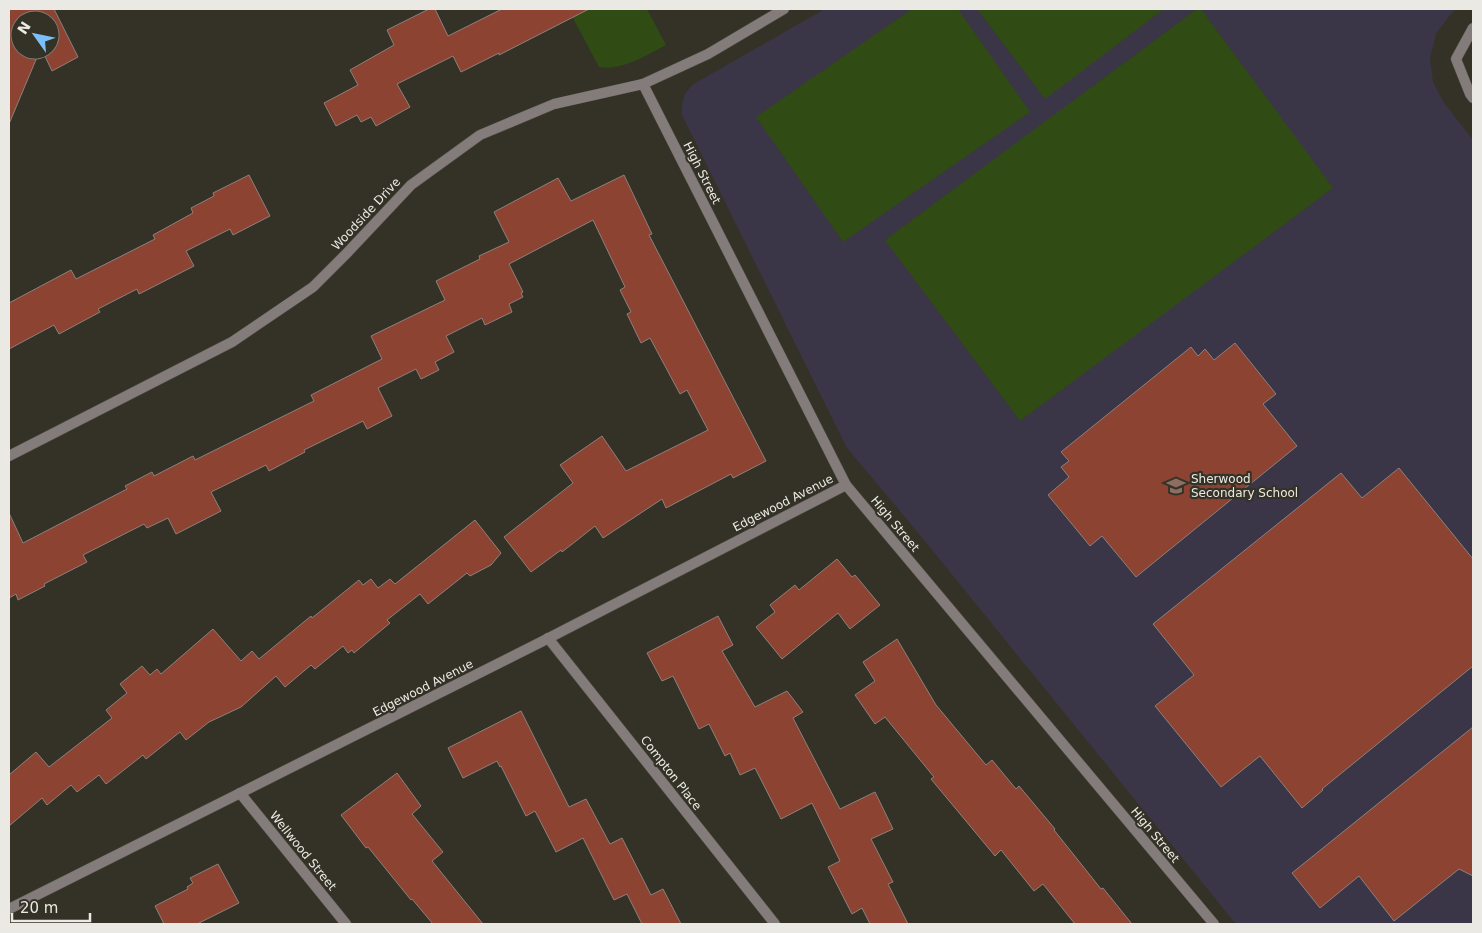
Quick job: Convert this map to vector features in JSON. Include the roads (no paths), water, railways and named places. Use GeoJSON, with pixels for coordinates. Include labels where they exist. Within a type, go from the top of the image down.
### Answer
{"type":"FeatureCollection","features":[{"type":"Feature","properties":{"kind":"street","name":"Woodside Drive"},"geometry":{"type":"LineString","coordinates":[[9,456],[232,342],[313,287],[411,185],[480,135],[554,104],[643,84],[708,54],[784,9]]}},
{"type":"Feature","properties":{"kind":"street"},"geometry":{"type":"LineString","coordinates":[[1473,28],[1456,59],[1473,98]]}},
{"type":"Feature","properties":{"kind":"street","name":"High Street"},"geometry":{"type":"LineString","coordinates":[[643,84],[846,485],[1214,924]]}},
{"type":"Feature","properties":{"kind":"street","name":"Edgewood Avenue"},"geometry":{"type":"LineString","coordinates":[[9,910],[548,638],[846,485]]}},
{"type":"Feature","properties":{"kind":"street","name":"Compton Place"},"geometry":{"type":"LineString","coordinates":[[548,638],[775,924]]}},
{"type":"Feature","properties":{"kind":"street","name":"Wellwood Street"},"geometry":{"type":"LineString","coordinates":[[240,793],[346,924]]}},
{"type":"Feature","properties":{"kind":"place","name":"Sherwood Secondary School"},"geometry":{"type":"Point","coordinates":[1176,486]}}]}
